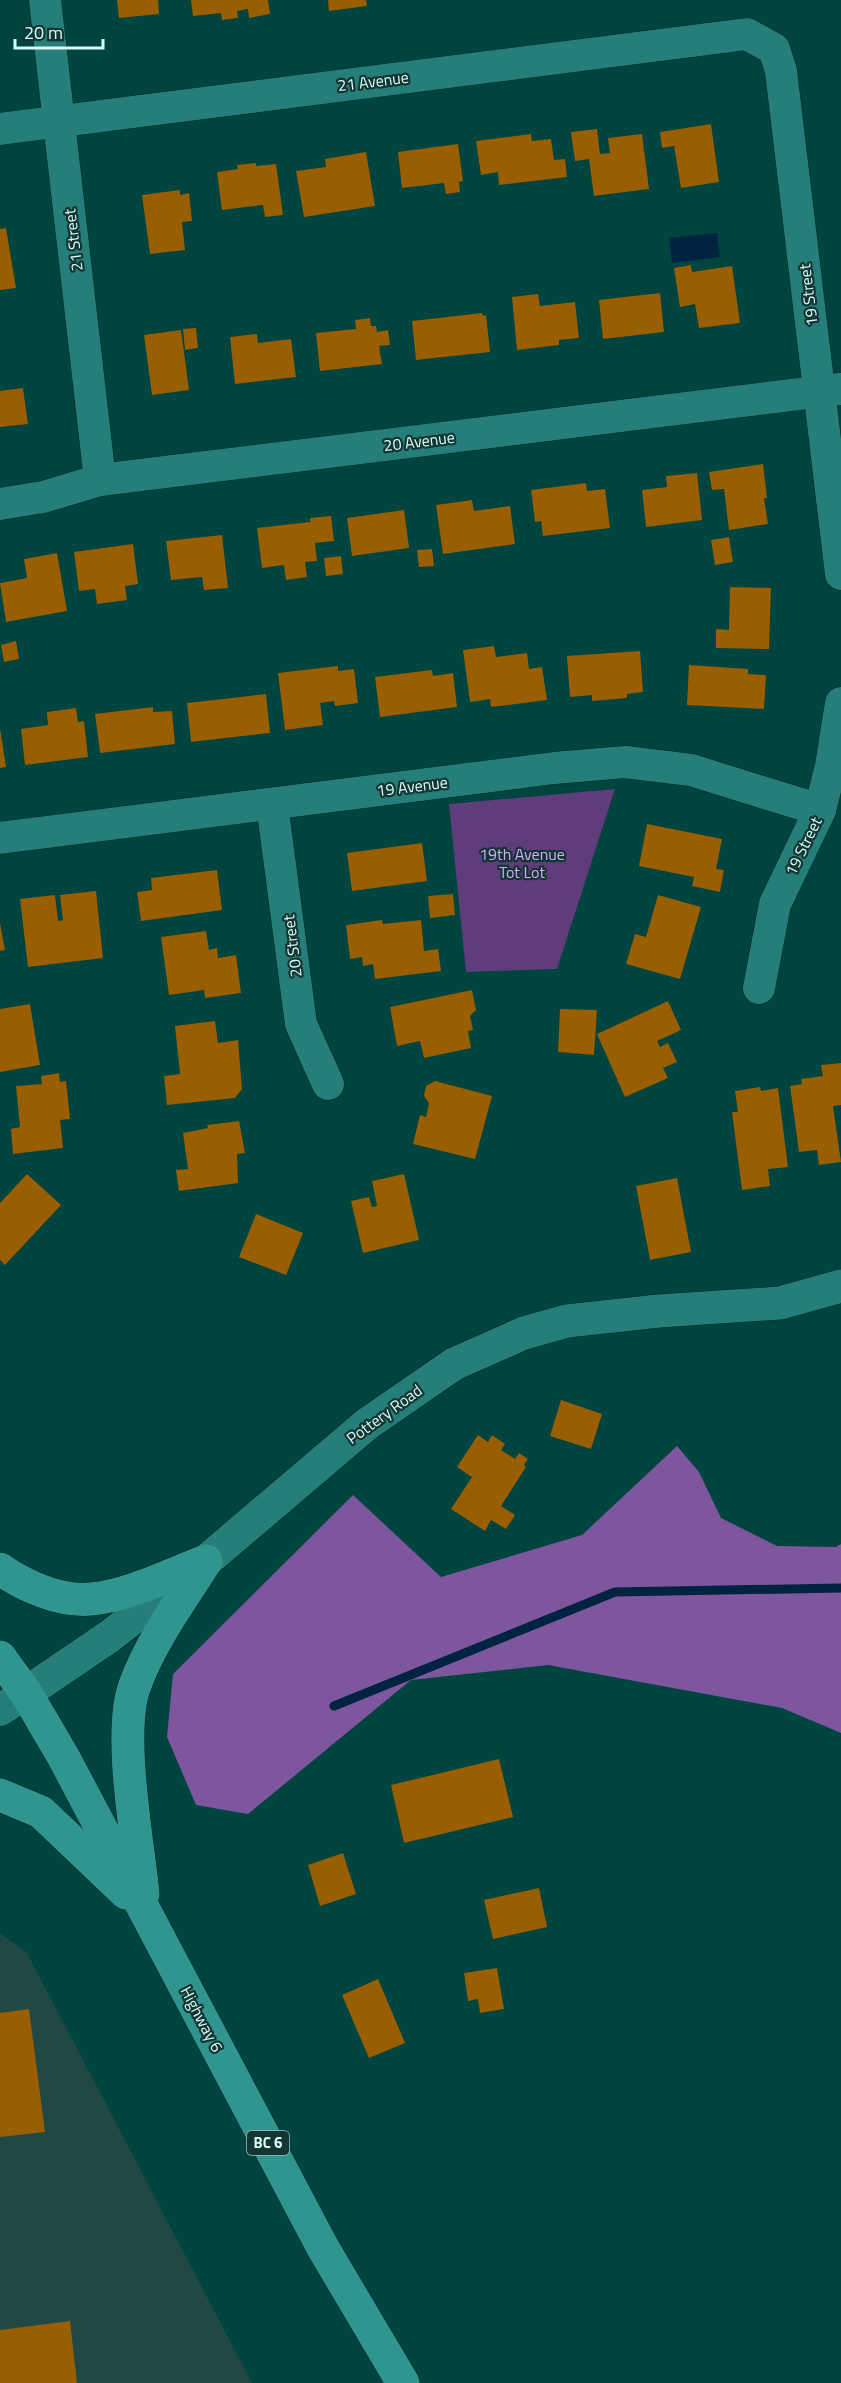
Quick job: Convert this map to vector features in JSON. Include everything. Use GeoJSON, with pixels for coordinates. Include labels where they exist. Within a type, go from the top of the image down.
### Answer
{"type":"FeatureCollection","features":[{"type":"Feature","properties":{"kind":"main road"},"geometry":{"type":"LineString","coordinates":[[0,1569],[21,1584],[30,1587],[56,1595],[90,1599],[124,1592],[206,1562]]}},
{"type":"Feature","properties":{"kind":"main road"},"geometry":{"type":"LineString","coordinates":[[145,1911],[127,1722],[134,1686],[150,1653],[206,1562]]}},
{"type":"Feature","properties":{"kind":"main road","name":"Highway 6"},"geometry":{"type":"LineString","coordinates":[[0,1657],[13,1702],[64,1758],[323,2248],[403,2383]]}},
{"type":"Feature","properties":{"kind":"main road"},"geometry":{"type":"LineString","coordinates":[[0,1795],[41,1812],[145,1911]]}},
{"type":"Feature","properties":{"kind":"street","name":"21 Street"},"geometry":{"type":"LineString","coordinates":[[45,0],[100,480]]}},
{"type":"Feature","properties":{"kind":"street","name":"21 Avenue"},"geometry":{"type":"LineString","coordinates":[[0,129],[747,34]]}},
{"type":"Feature","properties":{"kind":"street","name":"19 Street"},"geometry":{"type":"LineString","coordinates":[[747,34],[774,49],[781,71],[831,391],[841,574]]}},
{"type":"Feature","properties":{"kind":"street","name":"20 Avenue"},"geometry":{"type":"LineString","coordinates":[[0,504],[43,497],[100,480],[831,391]]}},
{"type":"Feature","properties":{"kind":"street","name":"19 Street"},"geometry":{"type":"LineString","coordinates":[[759,988],[775,904],[820,810],[831,766],[841,703]]}},
{"type":"Feature","properties":{"kind":"street","name":"19 Avenue"},"geometry":{"type":"LineString","coordinates":[[0,838],[554,768],[625,762],[691,770],[820,810]]}},
{"type":"Feature","properties":{"kind":"street","name":"20 Street"},"geometry":{"type":"LineString","coordinates":[[272,804],[301,1024],[328,1084]]}},
{"type":"Feature","properties":{"kind":"street","name":"Pottery Road"},"geometry":{"type":"LineString","coordinates":[[13,1702],[110,1636],[206,1562],[367,1424],[454,1364],[524,1333],[567,1322],[659,1311],[780,1303],[841,1286]]}},
{"type":"Feature","properties":{"kind":"shaded area"},"geometry":{"type":"Polygon","coordinates":[[[717,233],[720,257],[672,263],[669,238],[717,233]]]}},
{"type":"Feature","properties":{"kind":"shaded area"},"geometry":{"type":"Polygon","coordinates":[[[677,1446],[699,1472],[721,1518],[777,1546],[836,1547],[841,1544],[841,1733],[782,1708],[548,1665],[411,1680],[248,1814],[196,1805],[167,1737],[173,1674],[353,1495],[441,1577],[582,1535],[677,1446]]]}},
{"type":"Feature","properties":{"kind":"shaded area"},"geometry":{"type":"Polygon","coordinates":[[[0,1933],[27,1953],[252,2383],[0,2383],[0,1933]]]}},
{"type":"Feature","properties":{"kind":"green space","name":"19th Avenue Tot Lot"},"geometry":{"type":"Polygon","coordinates":[[[615,789],[557,969],[466,972],[449,804],[615,789]]]}},
{"type":"Feature","properties":{"kind":"building"},"geometry":{"type":"Polygon","coordinates":[[[117,0],[158,0],[159,14],[119,18],[117,0]]]}},
{"type":"Feature","properties":{"kind":"building"},"geometry":{"type":"Polygon","coordinates":[[[191,0],[268,0],[270,14],[249,18],[248,9],[237,11],[238,18],[222,20],[221,13],[193,16],[191,0]]]}},
{"type":"Feature","properties":{"kind":"building"},"geometry":{"type":"Polygon","coordinates":[[[328,0],[366,0],[367,6],[329,11],[328,0]]]}},
{"type":"Feature","properties":{"kind":"building"},"geometry":{"type":"Polygon","coordinates":[[[711,124],[719,182],[681,188],[674,146],[662,148],[660,132],[711,124]]]}},
{"type":"Feature","properties":{"kind":"building"},"geometry":{"type":"Polygon","coordinates":[[[597,129],[600,154],[610,153],[608,138],[642,134],[649,189],[594,196],[589,159],[575,161],[571,132],[597,129]]]}},
{"type":"Feature","properties":{"kind":"building"},"geometry":{"type":"Polygon","coordinates":[[[531,134],[532,141],[551,139],[554,160],[565,159],[567,177],[499,185],[498,172],[481,175],[476,141],[531,134]]]}},
{"type":"Feature","properties":{"kind":"building"},"geometry":{"type":"Polygon","coordinates":[[[458,144],[463,181],[459,182],[460,192],[446,194],[444,183],[402,188],[398,152],[458,144]]]}},
{"type":"Feature","properties":{"kind":"building"},"geometry":{"type":"Polygon","coordinates":[[[366,152],[375,206],[304,217],[296,171],[326,167],[325,159],[366,152]]]}},
{"type":"Feature","properties":{"kind":"building"},"geometry":{"type":"Polygon","coordinates":[[[256,163],[256,166],[276,164],[283,215],[265,217],[263,205],[222,210],[217,172],[238,169],[237,165],[256,163]]]}},
{"type":"Feature","properties":{"kind":"building"},"geometry":{"type":"Polygon","coordinates":[[[180,190],[180,195],[189,193],[192,221],[182,222],[185,250],[150,254],[142,195],[180,190]]]}},
{"type":"Feature","properties":{"kind":"building"},"geometry":{"type":"Polygon","coordinates":[[[6,228],[16,288],[0,290],[0,229],[6,228]]]}},
{"type":"Feature","properties":{"kind":"building"},"geometry":{"type":"Polygon","coordinates":[[[691,265],[692,272],[732,266],[740,323],[699,328],[695,304],[680,307],[674,268],[691,265]]]}},
{"type":"Feature","properties":{"kind":"building"},"geometry":{"type":"Polygon","coordinates":[[[660,293],[664,332],[603,339],[599,300],[660,293]]]}},
{"type":"Feature","properties":{"kind":"building"},"geometry":{"type":"Polygon","coordinates":[[[538,294],[540,306],[575,302],[579,338],[559,340],[559,345],[517,350],[512,297],[538,294]]]}},
{"type":"Feature","properties":{"kind":"building"},"geometry":{"type":"Polygon","coordinates":[[[482,313],[483,316],[486,315],[490,352],[416,360],[412,321],[482,313]]]}},
{"type":"Feature","properties":{"kind":"building"},"geometry":{"type":"Polygon","coordinates":[[[370,318],[371,326],[376,326],[377,332],[388,330],[390,345],[379,346],[382,364],[320,371],[316,333],[356,329],[355,320],[370,318]]]}},
{"type":"Feature","properties":{"kind":"building"},"geometry":{"type":"Polygon","coordinates":[[[196,328],[198,348],[185,350],[183,329],[196,328]]]}},
{"type":"Feature","properties":{"kind":"building"},"geometry":{"type":"Polygon","coordinates":[[[181,330],[189,390],[152,395],[144,335],[181,330]]]}},
{"type":"Feature","properties":{"kind":"building"},"geometry":{"type":"Polygon","coordinates":[[[257,334],[258,343],[291,339],[296,377],[235,384],[230,337],[257,334]]]}},
{"type":"Feature","properties":{"kind":"building"},"geometry":{"type":"Polygon","coordinates":[[[23,388],[28,424],[0,427],[0,391],[23,388]]]}},
{"type":"Feature","properties":{"kind":"building"},"geometry":{"type":"Polygon","coordinates":[[[763,464],[767,498],[764,498],[768,524],[729,530],[724,489],[712,490],[709,472],[763,464]]]}},
{"type":"Feature","properties":{"kind":"building"},"geometry":{"type":"Polygon","coordinates":[[[697,473],[702,520],[646,527],[642,490],[667,487],[666,476],[697,473]]]}},
{"type":"Feature","properties":{"kind":"building"},"geometry":{"type":"Polygon","coordinates":[[[586,483],[587,491],[605,489],[610,528],[543,536],[541,521],[535,522],[531,490],[586,483]]]}},
{"type":"Feature","properties":{"kind":"building"},"geometry":{"type":"Polygon","coordinates":[[[472,500],[474,511],[510,506],[515,544],[443,554],[436,505],[472,500]]]}},
{"type":"Feature","properties":{"kind":"building"},"geometry":{"type":"Polygon","coordinates":[[[404,510],[409,548],[352,556],[347,518],[404,510]]]}},
{"type":"Feature","properties":{"kind":"building"},"geometry":{"type":"Polygon","coordinates":[[[331,516],[334,541],[315,543],[317,561],[305,562],[307,577],[286,580],[284,565],[262,568],[257,528],[310,522],[310,518],[331,516]]]}},
{"type":"Feature","properties":{"kind":"building"},"geometry":{"type":"Polygon","coordinates":[[[222,535],[228,588],[204,590],[202,577],[171,580],[166,541],[222,535]]]}},
{"type":"Feature","properties":{"kind":"building"},"geometry":{"type":"Polygon","coordinates":[[[729,537],[733,562],[715,565],[711,540],[729,537]]]}},
{"type":"Feature","properties":{"kind":"building"},"geometry":{"type":"Polygon","coordinates":[[[133,544],[138,584],[125,586],[127,600],[97,604],[95,589],[79,591],[74,552],[133,544]]]}},
{"type":"Feature","properties":{"kind":"building"},"geometry":{"type":"Polygon","coordinates":[[[432,549],[434,566],[419,567],[417,550],[432,549]]]}},
{"type":"Feature","properties":{"kind":"building"},"geometry":{"type":"Polygon","coordinates":[[[57,553],[67,611],[6,622],[0,583],[27,578],[24,559],[57,553]]]}},
{"type":"Feature","properties":{"kind":"building"},"geometry":{"type":"Polygon","coordinates":[[[341,556],[343,574],[326,576],[324,558],[341,556]]]}},
{"type":"Feature","properties":{"kind":"building"},"geometry":{"type":"Polygon","coordinates":[[[730,587],[771,588],[769,649],[716,648],[716,629],[729,630],[730,587]]]}},
{"type":"Feature","properties":{"kind":"building"},"geometry":{"type":"Polygon","coordinates":[[[16,641],[19,659],[4,662],[1,645],[16,641]]]}},
{"type":"Feature","properties":{"kind":"building"},"geometry":{"type":"Polygon","coordinates":[[[494,646],[496,657],[527,653],[529,669],[542,667],[547,700],[491,707],[490,699],[470,702],[463,650],[494,646]]]}},
{"type":"Feature","properties":{"kind":"building"},"geometry":{"type":"Polygon","coordinates":[[[640,651],[643,692],[627,694],[627,698],[592,701],[592,695],[570,697],[567,656],[640,651]]]}},
{"type":"Feature","properties":{"kind":"building"},"geometry":{"type":"Polygon","coordinates":[[[689,665],[748,669],[748,674],[766,675],[764,709],[687,705],[689,665]]]}},
{"type":"Feature","properties":{"kind":"building"},"geometry":{"type":"Polygon","coordinates":[[[338,666],[338,671],[354,669],[358,703],[335,706],[334,701],[320,703],[323,725],[285,730],[278,673],[338,666]]]}},
{"type":"Feature","properties":{"kind":"building"},"geometry":{"type":"Polygon","coordinates":[[[432,670],[433,676],[453,673],[457,707],[380,717],[375,677],[432,670]]]}},
{"type":"Feature","properties":{"kind":"building"},"geometry":{"type":"Polygon","coordinates":[[[266,694],[270,733],[191,742],[187,703],[266,694]]]}},
{"type":"Feature","properties":{"kind":"building"},"geometry":{"type":"Polygon","coordinates":[[[153,707],[153,712],[172,711],[175,744],[100,753],[95,714],[153,707]]]}},
{"type":"Feature","properties":{"kind":"building"},"geometry":{"type":"Polygon","coordinates":[[[76,708],[78,722],[84,721],[88,757],[25,765],[21,729],[48,725],[47,712],[76,708]]]}},
{"type":"Feature","properties":{"kind":"building"},"geometry":{"type":"Polygon","coordinates":[[[0,728],[6,767],[0,768],[0,728]]]}},
{"type":"Feature","properties":{"kind":"building"},"geometry":{"type":"Polygon","coordinates":[[[647,824],[722,839],[716,869],[724,870],[720,892],[692,886],[694,877],[639,866],[647,824]]]}},
{"type":"Feature","properties":{"kind":"building"},"geometry":{"type":"Polygon","coordinates":[[[422,843],[427,881],[352,891],[347,853],[422,843]]]}},
{"type":"Feature","properties":{"kind":"building"},"geometry":{"type":"Polygon","coordinates":[[[217,870],[222,910],[141,921],[137,892],[152,890],[151,878],[217,870]]]}},
{"type":"Feature","properties":{"kind":"building"},"geometry":{"type":"Polygon","coordinates":[[[96,891],[103,958],[28,967],[20,899],[55,895],[58,921],[63,920],[60,895],[96,891]]]}},
{"type":"Feature","properties":{"kind":"building"},"geometry":{"type":"Polygon","coordinates":[[[453,894],[455,915],[430,918],[428,896],[453,894]]]}},
{"type":"Feature","properties":{"kind":"building"},"geometry":{"type":"Polygon","coordinates":[[[658,895],[701,907],[680,979],[626,964],[635,934],[646,937],[658,895]]]}},
{"type":"Feature","properties":{"kind":"building"},"geometry":{"type":"Polygon","coordinates":[[[382,920],[383,924],[421,920],[424,951],[438,949],[441,971],[375,979],[373,964],[363,966],[362,957],[350,959],[346,925],[382,920]]]}},
{"type":"Feature","properties":{"kind":"building"},"geometry":{"type":"Polygon","coordinates":[[[0,923],[5,950],[0,951],[0,923]]]}},
{"type":"Feature","properties":{"kind":"building"},"geometry":{"type":"Polygon","coordinates":[[[206,931],[209,950],[217,948],[218,958],[236,955],[241,993],[205,998],[204,990],[169,995],[161,937],[206,931]]]}},
{"type":"Feature","properties":{"kind":"building"},"geometry":{"type":"Polygon","coordinates":[[[472,990],[476,1010],[470,1016],[473,1030],[468,1031],[471,1048],[424,1058],[420,1041],[397,1046],[390,1007],[472,990]]]}},
{"type":"Feature","properties":{"kind":"building"},"geometry":{"type":"Polygon","coordinates":[[[668,1001],[681,1030],[657,1041],[660,1047],[668,1043],[677,1062],[663,1068],[668,1078],[625,1097],[597,1034],[668,1001]]]}},
{"type":"Feature","properties":{"kind":"building"},"geometry":{"type":"Polygon","coordinates":[[[30,1004],[40,1065],[0,1072],[0,1009],[30,1004]]]}},
{"type":"Feature","properties":{"kind":"building"},"geometry":{"type":"Polygon","coordinates":[[[560,1009],[597,1010],[594,1055],[558,1052],[560,1009]]]}},
{"type":"Feature","properties":{"kind":"building"},"geometry":{"type":"Polygon","coordinates":[[[215,1021],[218,1043],[238,1040],[242,1089],[235,1098],[167,1105],[164,1076],[180,1074],[175,1026],[215,1021]]]}},
{"type":"Feature","properties":{"kind":"building"},"geometry":{"type":"Polygon","coordinates":[[[841,1063],[841,1105],[833,1106],[841,1162],[819,1165],[817,1150],[799,1152],[790,1086],[802,1084],[801,1079],[823,1076],[821,1065],[841,1063]]]}},
{"type":"Feature","properties":{"kind":"building"},"geometry":{"type":"Polygon","coordinates":[[[59,1073],[60,1082],[66,1081],[70,1119],[60,1120],[63,1148],[13,1154],[11,1129],[20,1127],[16,1086],[42,1084],[41,1076],[59,1073]]]}},
{"type":"Feature","properties":{"kind":"building"},"geometry":{"type":"Polygon","coordinates":[[[435,1081],[492,1096],[475,1159],[413,1144],[420,1115],[426,1117],[429,1103],[424,1096],[426,1086],[435,1081]]]}},
{"type":"Feature","properties":{"kind":"building"},"geometry":{"type":"Polygon","coordinates":[[[760,1087],[761,1091],[778,1088],[788,1167],[768,1169],[770,1186],[742,1190],[732,1112],[738,1112],[735,1091],[760,1087]]]}},
{"type":"Feature","properties":{"kind":"building"},"geometry":{"type":"Polygon","coordinates":[[[239,1121],[245,1153],[237,1154],[238,1183],[179,1191],[176,1170],[188,1169],[183,1133],[208,1128],[207,1125],[239,1121]]]}},
{"type":"Feature","properties":{"kind":"building"},"geometry":{"type":"Polygon","coordinates":[[[27,1174],[61,1205],[5,1265],[0,1260],[0,1203],[27,1174]]]}},
{"type":"Feature","properties":{"kind":"building"},"geometry":{"type":"Polygon","coordinates":[[[404,1174],[419,1240],[363,1253],[351,1201],[369,1197],[372,1207],[377,1206],[372,1181],[404,1174]]]}},
{"type":"Feature","properties":{"kind":"building"},"geometry":{"type":"Polygon","coordinates":[[[677,1178],[691,1252],[650,1260],[636,1186],[677,1178]]]}},
{"type":"Feature","properties":{"kind":"building"},"geometry":{"type":"Polygon","coordinates":[[[256,1214],[303,1233],[286,1275],[239,1257],[256,1214]]]}},
{"type":"Feature","properties":{"kind":"building"},"geometry":{"type":"Polygon","coordinates":[[[561,1400],[602,1414],[591,1449],[550,1436],[561,1400]]]}},
{"type":"Feature","properties":{"kind":"building"},"geometry":{"type":"Polygon","coordinates":[[[478,1435],[488,1442],[492,1435],[505,1444],[501,1450],[515,1459],[519,1453],[528,1459],[524,1465],[526,1467],[501,1506],[515,1515],[506,1529],[491,1520],[485,1531],[451,1509],[472,1477],[457,1467],[478,1435]]]}},
{"type":"Feature","properties":{"kind":"building"},"geometry":{"type":"Polygon","coordinates":[[[499,1759],[513,1817],[404,1843],[391,1785],[499,1759]]]}},
{"type":"Feature","properties":{"kind":"building"},"geometry":{"type":"Polygon","coordinates":[[[343,1853],[356,1894],[320,1906],[308,1865],[343,1853]]]}},
{"type":"Feature","properties":{"kind":"building"},"geometry":{"type":"Polygon","coordinates":[[[539,1888],[547,1927],[493,1939],[484,1900],[539,1888]]]}},
{"type":"Feature","properties":{"kind":"building"},"geometry":{"type":"Polygon","coordinates":[[[497,1968],[504,2009],[480,2013],[478,1999],[468,2001],[464,1973],[497,1968]]]}},
{"type":"Feature","properties":{"kind":"building"},"geometry":{"type":"Polygon","coordinates":[[[378,1979],[405,2043],[369,2058],[342,1995],[378,1979]]]}},
{"type":"Feature","properties":{"kind":"building"},"geometry":{"type":"Polygon","coordinates":[[[29,2009],[45,2132],[0,2137],[0,2013],[29,2009]]]}},
{"type":"Feature","properties":{"kind":"building"},"geometry":{"type":"Polygon","coordinates":[[[70,2321],[77,2383],[0,2383],[0,2330],[70,2321]]]}},
{"type":"Feature","properties":{"kind":"waterway"},"geometry":{"type":"LineString","coordinates":[[334,1706],[615,1592],[841,1588]]}}]}
